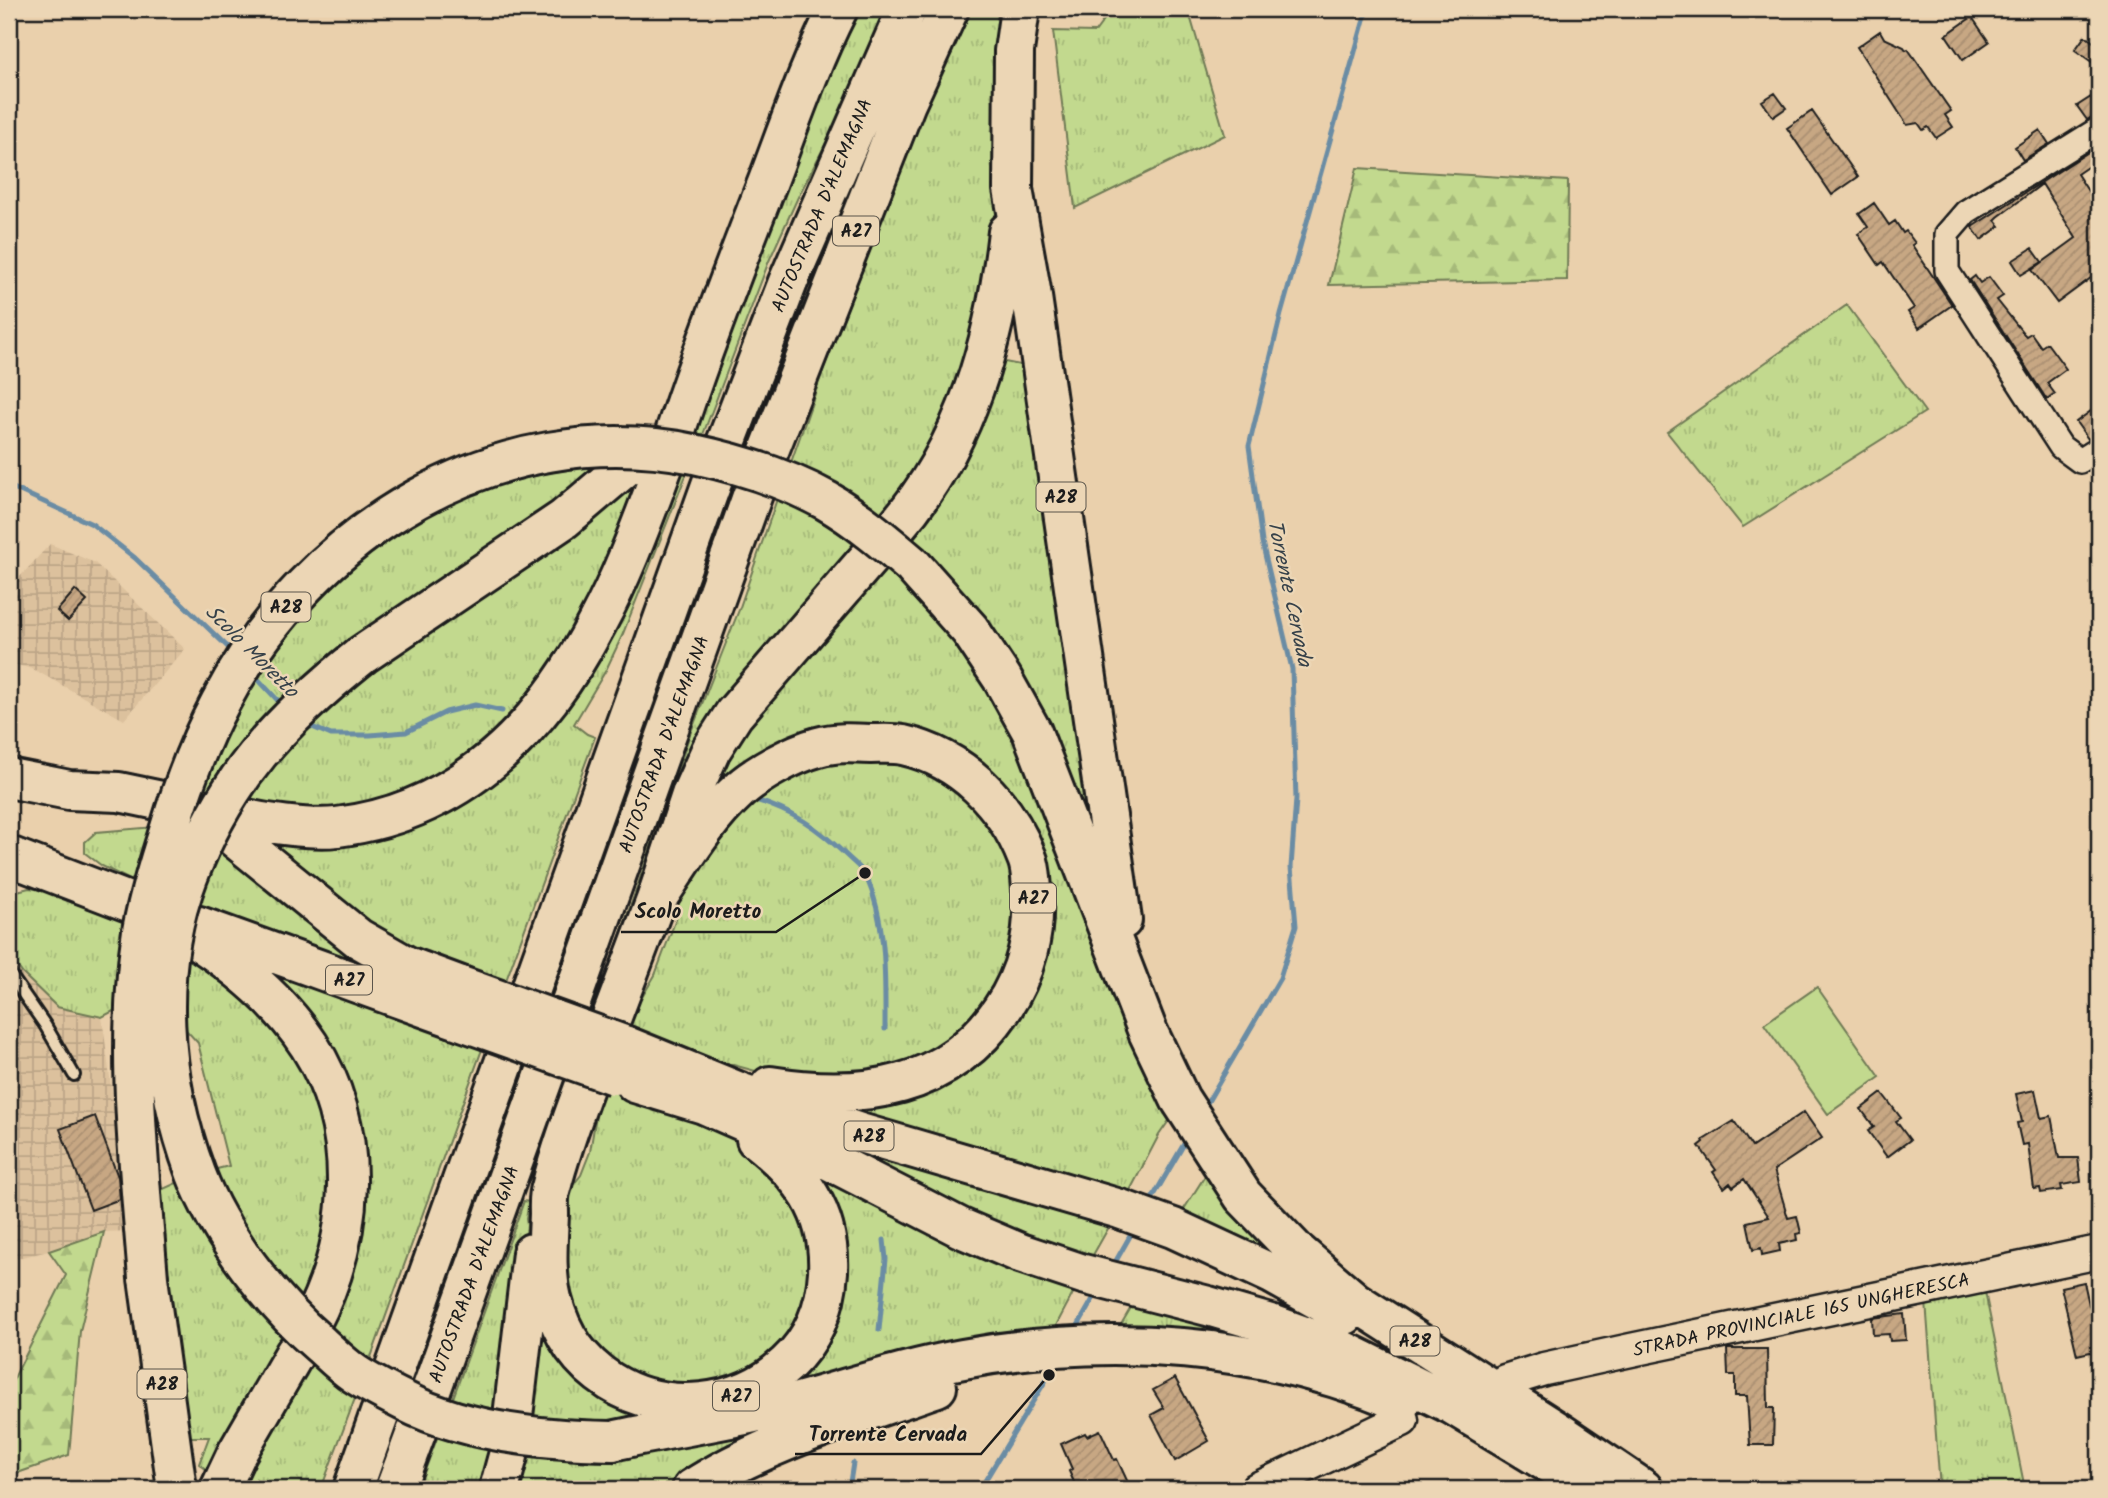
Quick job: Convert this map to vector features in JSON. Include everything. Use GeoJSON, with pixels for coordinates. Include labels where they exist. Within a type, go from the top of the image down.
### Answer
{"type":"FeatureCollection","features":[{"type":"Feature","properties":{"kind":"highway"},"geometry":{"type":"LineString","coordinates":[[9,778],[69,790],[120,792],[201,812],[261,823],[335,827],[377,820],[422,804],[470,778],[506,750],[542,710],[575,663],[623,570],[654,450],[695,371],[806,82],[838,9]]}},
{"type":"Feature","properties":{"kind":"highway","name":"AUTOSTRADA D'ALEMAGNA"},"geometry":{"type":"LineString","coordinates":[[531,989],[720,459],[788,282],[907,9]]}},
{"type":"Feature","properties":{"kind":"highway","name":"AUTOSTRADA D'ALEMAGNA"},"geometry":{"type":"LineString","coordinates":[[571,1002],[761,470],[906,103],[949,9]]}},
{"type":"Feature","properties":{"kind":"highway","name":"A28"},"geometry":{"type":"LineString","coordinates":[[1020,9],[1014,51],[1013,189],[1035,317],[1130,985]]}},
{"type":"Feature","properties":{"kind":"highway","name":"A27"},"geometry":{"type":"LineString","coordinates":[[507,1457],[533,1244],[550,1191],[614,1061],[656,900],[692,792],[711,750],[734,714],[884,540],[931,475],[965,415],[989,344],[1002,286],[1013,189]]}},
{"type":"Feature","properties":{"kind":"highway","name":"A28"},"geometry":{"type":"LineString","coordinates":[[177,1489],[148,1278],[137,1139],[135,1029],[142,930],[185,779],[221,701],[253,650],[323,567],[374,524],[429,491],[486,468],[546,452],[604,445],[660,448],[711,458],[780,478],[827,501],[870,530],[912,565],[970,629],[1002,678],[1032,732],[1148,1032],[1180,1099],[1243,1196],[1296,1251],[1354,1301],[1557,1431],[1640,1489]]}},
{"type":"Feature","properties":{"kind":"highway"},"geometry":{"type":"LineString","coordinates":[[654,450],[564,519],[362,654],[313,694],[267,741],[225,800],[187,879],[170,939],[165,991],[165,1033],[182,1130],[197,1176],[230,1240],[297,1324],[354,1374],[407,1403],[508,1434],[574,1441],[612,1441],[782,1406],[962,1359],[1151,1345],[1200,1349],[1270,1361],[1330,1377],[1435,1416],[1571,1489]]}},
{"type":"Feature","properties":{"kind":"highway","name":"A27"},"geometry":{"type":"LineString","coordinates":[[614,1061],[792,1090],[830,1092],[902,1083],[937,1069],[976,1042],[998,1018],[1017,986],[1030,945],[1034,906],[1028,860],[1009,822],[981,786],[944,759],[902,745],[849,743],[817,747],[773,767],[742,788],[716,813],[656,900]]}},
{"type":"Feature","properties":{"kind":"highway"},"geometry":{"type":"LineString","coordinates":[[201,812],[358,938],[407,966],[456,1002],[614,1061]]}},
{"type":"Feature","properties":{"kind":"highway"},"geometry":{"type":"LineString","coordinates":[[20,865],[134,904]]}},
{"type":"Feature","properties":{"kind":"highway","name":"A27"},"geometry":{"type":"LineString","coordinates":[[220,1489],[237,1453],[303,1339],[334,1266],[347,1209],[348,1167],[341,1124],[327,1080],[309,1045],[283,1011],[248,976],[189,928],[456,1002]]}},
{"type":"Feature","properties":{"kind":"highway"},"geometry":{"type":"LineString","coordinates":[[354,1489],[507,1055]]}},
{"type":"Feature","properties":{"kind":"highway","name":"A28"},"geometry":{"type":"LineString","coordinates":[[614,1061],[742,1093],[860,1133],[1119,1209],[1173,1228],[1272,1274],[1414,1355],[1552,1441],[1640,1489]]}},
{"type":"Feature","properties":{"kind":"highway","name":"A28"},"geometry":{"type":"LineString","coordinates":[[614,1061],[815,1153],[961,1227],[1020,1253],[1083,1274],[1277,1326],[1340,1349],[1453,1405],[1591,1489]]}},
{"type":"Feature","properties":{"kind":"highway","name":"A27"},"geometry":{"type":"LineString","coordinates":[[550,1191],[547,1247],[551,1296],[565,1332],[588,1363],[619,1386],[655,1401],[694,1404],[732,1398],[775,1374],[796,1354],[817,1321],[827,1283],[828,1253],[823,1224],[806,1188],[780,1158],[746,1132],[614,1061]]}},
{"type":"Feature","properties":{"kind":"highway","name":"AUTOSTRADA D'ALEMAGNA"},"geometry":{"type":"LineString","coordinates":[[395,1489],[546,1071]]}},
{"type":"Feature","properties":{"kind":"highway"},"geometry":{"type":"LineString","coordinates":[[692,1489],[717,1473],[824,1427],[1035,1354]]}},
{"type":"Feature","properties":{"kind":"main road","name":"STRADA PROVINCIALE 165 UNGHERESCA"},"geometry":{"type":"LineString","coordinates":[[1505,1381],[1544,1369],[1631,1350],[2099,1252]]}},
{"type":"Feature","properties":{"kind":"main road"},"geometry":{"type":"LineString","coordinates":[[1257,1489],[1402,1420]]}},
{"type":"Feature","properties":{"kind":"street"},"geometry":{"type":"LineString","coordinates":[[2099,129],[1966,212],[1947,234],[1947,271],[2061,447],[2080,461],[2099,449]]}},
{"type":"Feature","properties":{"kind":"lane"},"geometry":{"type":"LineString","coordinates":[[9,973],[45,1025],[74,1076]]}},
{"type":"Feature","properties":{"kind":"shaded area"},"geometry":{"type":"Polygon","coordinates":[[[50,544],[95,563],[185,649],[124,720],[33,669],[9,663],[9,597],[17,580],[50,544]]]}},
{"type":"Feature","properties":{"kind":"shaded area"},"geometry":{"type":"Polygon","coordinates":[[[9,955],[23,974],[57,1007],[102,1017],[130,1231],[104,1232],[49,1251],[9,1260],[9,955]]]}},
{"type":"Feature","properties":{"kind":"green space"},"geometry":{"type":"Polygon","coordinates":[[[849,9],[885,9],[836,124],[769,261],[699,445],[680,443],[849,9]]]}},
{"type":"Feature","properties":{"kind":"green space"},"geometry":{"type":"Polygon","coordinates":[[[968,9],[1009,9],[995,245],[961,398],[885,525],[788,471],[914,128],[968,9]]]}},
{"type":"Feature","properties":{"kind":"green space"},"geometry":{"type":"Polygon","coordinates":[[[1112,9],[1188,9],[1225,135],[1075,208],[1053,31],[1095,32],[1112,9]]]}},
{"type":"Feature","properties":{"kind":"green space"},"geometry":{"type":"Polygon","coordinates":[[[1357,168],[1568,181],[1567,280],[1329,285],[1357,168]]]}},
{"type":"Feature","properties":{"kind":"green space"},"geometry":{"type":"Polygon","coordinates":[[[1847,305],[1925,412],[1743,527],[1667,432],[1847,305]]]}},
{"type":"Feature","properties":{"kind":"green space"},"geometry":{"type":"Polygon","coordinates":[[[995,360],[1030,367],[1101,860],[900,536],[995,360]]]}},
{"type":"Feature","properties":{"kind":"green space"},"geometry":{"type":"Polygon","coordinates":[[[641,464],[631,525],[518,727],[402,798],[328,813],[241,801],[307,720],[641,464]]]}},
{"type":"Feature","properties":{"kind":"green space"},"geometry":{"type":"Polygon","coordinates":[[[602,465],[217,794],[198,788],[240,705],[275,649],[303,616],[356,565],[419,520],[486,489],[522,479],[602,465]]]}},
{"type":"Feature","properties":{"kind":"green space"},"geometry":{"type":"Polygon","coordinates":[[[672,467],[688,470],[622,636],[606,670],[574,724],[595,737],[504,986],[425,955],[377,930],[265,838],[490,773],[672,467]]]}},
{"type":"Feature","properties":{"kind":"green space"},"geometry":{"type":"Polygon","coordinates":[[[779,493],[870,544],[739,690],[592,1017],[689,737],[739,610],[779,493]]]}},
{"type":"Feature","properties":{"kind":"green space"},"geometry":{"type":"Polygon","coordinates":[[[885,555],[982,662],[1175,1112],[1159,1135],[1125,1200],[835,1112],[889,1093],[1031,970],[1006,814],[876,738],[693,813],[722,752],[885,555]]]}},
{"type":"Feature","properties":{"kind":"green space"},"geometry":{"type":"Polygon","coordinates":[[[878,758],[927,772],[951,787],[975,807],[1000,841],[1014,876],[1017,936],[985,1016],[897,1073],[770,1075],[678,1050],[624,1028],[655,975],[676,919],[680,892],[701,854],[762,793],[816,764],[878,758]]]}},
{"type":"Feature","properties":{"kind":"green space"},"geometry":{"type":"Polygon","coordinates":[[[155,827],[140,885],[102,866],[85,853],[85,842],[96,832],[155,827]]]}},
{"type":"Feature","properties":{"kind":"green space"},"geometry":{"type":"Polygon","coordinates":[[[216,846],[447,1000],[191,909],[216,846]]]}},
{"type":"Feature","properties":{"kind":"green space"},"geometry":{"type":"Polygon","coordinates":[[[29,888],[55,892],[133,923],[125,1005],[102,1017],[57,1007],[23,974],[9,955],[9,893],[29,888]]]}},
{"type":"Feature","properties":{"kind":"green space"},"geometry":{"type":"Polygon","coordinates":[[[237,946],[485,1041],[366,1371],[319,1335],[357,1169],[237,946]]]}},
{"type":"Feature","properties":{"kind":"green space"},"geometry":{"type":"Polygon","coordinates":[[[183,948],[256,1004],[303,1064],[336,1166],[304,1323],[205,1172],[229,1166],[198,1043],[177,1020],[183,948]]]}},
{"type":"Feature","properties":{"kind":"green space"},"geometry":{"type":"Polygon","coordinates":[[[1817,987],[1880,1077],[1828,1114],[1764,1024],[1817,987]]]}},
{"type":"Feature","properties":{"kind":"green space"},"geometry":{"type":"Polygon","coordinates":[[[621,1055],[1114,1218],[1089,1262],[1060,1253],[621,1055]]]}},
{"type":"Feature","properties":{"kind":"green space"},"geometry":{"type":"Polygon","coordinates":[[[601,1085],[737,1137],[781,1172],[819,1253],[786,1353],[694,1395],[615,1371],[567,1309],[566,1194],[581,1175],[590,1152],[601,1085]]]}},
{"type":"Feature","properties":{"kind":"green space"},"geometry":{"type":"Polygon","coordinates":[[[801,1163],[1078,1284],[1050,1337],[720,1416],[523,1431],[537,1297],[666,1411],[822,1334],[801,1163]]]}},
{"type":"Feature","properties":{"kind":"green space"},"geometry":{"type":"Polygon","coordinates":[[[1210,1168],[1299,1264],[1179,1217],[1210,1168]]]}},
{"type":"Feature","properties":{"kind":"green space"},"geometry":{"type":"Polygon","coordinates":[[[183,1180],[294,1342],[210,1472],[199,1464],[209,1437],[179,1437],[150,1195],[183,1180]]]}},
{"type":"Feature","properties":{"kind":"green space"},"geometry":{"type":"Polygon","coordinates":[[[524,1201],[529,1202],[527,1225],[503,1427],[448,1412],[524,1201]]]}},
{"type":"Feature","properties":{"kind":"green space"},"geometry":{"type":"Polygon","coordinates":[[[104,1232],[80,1331],[69,1455],[9,1476],[9,1388],[66,1275],[49,1251],[104,1232]]]}},
{"type":"Feature","properties":{"kind":"green space"},"geometry":{"type":"Polygon","coordinates":[[[1982,1277],[2025,1489],[1940,1489],[1925,1288],[1982,1277]]]}},
{"type":"Feature","properties":{"kind":"green space"},"geometry":{"type":"Polygon","coordinates":[[[1136,1299],[1310,1345],[1116,1333],[1136,1299]]]}},
{"type":"Feature","properties":{"kind":"green space"},"geometry":{"type":"Polygon","coordinates":[[[309,1356],[357,1393],[321,1489],[230,1489],[309,1356]]]}},
{"type":"Feature","properties":{"kind":"green space"},"geometry":{"type":"Polygon","coordinates":[[[800,1414],[683,1489],[511,1489],[521,1452],[800,1414]]]}},
{"type":"Feature","properties":{"kind":"green space"},"geometry":{"type":"Polygon","coordinates":[[[439,1433],[497,1448],[492,1489],[418,1489],[439,1433]]]}},
{"type":"Feature","properties":{"kind":"building"},"geometry":{"type":"Polygon","coordinates":[[[1972,17],[1989,42],[1963,60],[1946,35],[1972,17]]]}},
{"type":"Feature","properties":{"kind":"building"},"geometry":{"type":"Polygon","coordinates":[[[1880,31],[1884,38],[1908,49],[1951,111],[1945,115],[1953,127],[1936,138],[1928,127],[1923,130],[1918,123],[1907,125],[1857,47],[1880,31]]]}},
{"type":"Feature","properties":{"kind":"building"},"geometry":{"type":"Polygon","coordinates":[[[2085,36],[2099,46],[2099,67],[2075,50],[2085,36]]]}},
{"type":"Feature","properties":{"kind":"building"},"geometry":{"type":"Polygon","coordinates":[[[1775,93],[1786,108],[1773,117],[1762,101],[1775,93]]]}},
{"type":"Feature","properties":{"kind":"building"},"geometry":{"type":"Polygon","coordinates":[[[2091,97],[2099,112],[2087,120],[2077,106],[2091,97]]]}},
{"type":"Feature","properties":{"kind":"building"},"geometry":{"type":"Polygon","coordinates":[[[1812,111],[1858,177],[1832,195],[1787,128],[1812,111]]]}},
{"type":"Feature","properties":{"kind":"building"},"geometry":{"type":"Polygon","coordinates":[[[2040,130],[2049,144],[2023,160],[2015,147],[2040,130]]]}},
{"type":"Feature","properties":{"kind":"building"},"geometry":{"type":"Polygon","coordinates":[[[2090,151],[2096,161],[2077,174],[2099,208],[2099,272],[2057,303],[2032,270],[2076,238],[2042,184],[1998,217],[1995,220],[2000,226],[1981,240],[1972,227],[2090,151]]]}},
{"type":"Feature","properties":{"kind":"building"},"geometry":{"type":"Polygon","coordinates":[[[1874,203],[1889,225],[1895,221],[1903,233],[1906,231],[1915,243],[1912,245],[1952,305],[1919,328],[1908,312],[1914,308],[1883,262],[1879,265],[1858,234],[1868,227],[1859,214],[1874,203]]]}},
{"type":"Feature","properties":{"kind":"building"},"geometry":{"type":"Polygon","coordinates":[[[2032,248],[2042,262],[2021,275],[2012,261],[2032,248]]]}},
{"type":"Feature","properties":{"kind":"building"},"geometry":{"type":"Polygon","coordinates":[[[1975,276],[1980,283],[1989,277],[2003,296],[1997,300],[2024,334],[2026,336],[2031,333],[2041,347],[2047,343],[2066,369],[2047,383],[2055,394],[2047,400],[1970,280],[1975,276]]]}},
{"type":"Feature","properties":{"kind":"building"},"geometry":{"type":"Polygon","coordinates":[[[2099,405],[2099,434],[2088,439],[2076,422],[2099,405]]]}},
{"type":"Feature","properties":{"kind":"building"},"geometry":{"type":"Polygon","coordinates":[[[75,590],[87,601],[68,621],[57,611],[75,590]]]}},
{"type":"Feature","properties":{"kind":"building"},"geometry":{"type":"Polygon","coordinates":[[[2035,1090],[2041,1118],[2051,1116],[2059,1158],[2078,1158],[2081,1182],[2061,1185],[2062,1190],[2041,1193],[2040,1188],[2034,1189],[2028,1144],[2022,1145],[2017,1123],[2022,1122],[2016,1094],[2035,1090]]]}},
{"type":"Feature","properties":{"kind":"building"},"geometry":{"type":"Polygon","coordinates":[[[1882,1093],[1901,1118],[1896,1121],[1910,1140],[1887,1157],[1868,1131],[1874,1127],[1861,1109],[1882,1093]]]}},
{"type":"Feature","properties":{"kind":"building"},"geometry":{"type":"Polygon","coordinates":[[[1804,1112],[1822,1138],[1774,1170],[1788,1218],[1797,1216],[1801,1233],[1796,1234],[1797,1240],[1779,1244],[1780,1251],[1762,1255],[1761,1248],[1753,1250],[1747,1222],[1769,1217],[1744,1179],[1733,1187],[1730,1183],[1724,1188],[1713,1172],[1716,1170],[1699,1146],[1703,1140],[1734,1121],[1752,1147],[1804,1112]]]}},
{"type":"Feature","properties":{"kind":"building"},"geometry":{"type":"Polygon","coordinates":[[[95,1116],[118,1177],[120,1199],[91,1210],[60,1129],[95,1116]]]}},
{"type":"Feature","properties":{"kind":"building"},"geometry":{"type":"Polygon","coordinates":[[[2084,1282],[2099,1350],[2077,1355],[2061,1287],[2084,1282]]]}},
{"type":"Feature","properties":{"kind":"building"},"geometry":{"type":"Polygon","coordinates":[[[1904,1314],[1906,1340],[1890,1341],[1889,1334],[1873,1335],[1872,1318],[1904,1314]]]}},
{"type":"Feature","properties":{"kind":"building"},"geometry":{"type":"Polygon","coordinates":[[[1727,1349],[1767,1349],[1768,1408],[1774,1408],[1773,1445],[1750,1445],[1747,1396],[1735,1396],[1735,1375],[1728,1375],[1727,1349]]]}},
{"type":"Feature","properties":{"kind":"building"},"geometry":{"type":"Polygon","coordinates":[[[1175,1378],[1209,1441],[1175,1461],[1151,1415],[1164,1408],[1153,1390],[1175,1378]]]}},
{"type":"Feature","properties":{"kind":"building"},"geometry":{"type":"Polygon","coordinates":[[[1100,1430],[1131,1489],[1077,1489],[1061,1444],[1085,1433],[1087,1436],[1100,1430]]]}},
{"type":"Feature","properties":{"kind":"waterway","name":"Torrente Cervada"},"geometry":{"type":"LineString","coordinates":[[1203,1110],[1280,978],[1296,926],[1291,867],[1296,799],[1292,669],[1262,542],[1249,446],[1281,314],[1367,9]]}},
{"type":"Feature","properties":{"kind":"waterway","name":"Scolo Moretto"},"geometry":{"type":"LineString","coordinates":[[9,486],[92,524],[135,558],[234,653]]}},
{"type":"Feature","properties":{"kind":"waterway","name":"Scolo Moretto"},"geometry":{"type":"LineString","coordinates":[[255,676],[284,707]]}},
{"type":"Feature","properties":{"kind":"waterway","name":"Scolo Moretto"},"geometry":{"type":"LineString","coordinates":[[305,724],[331,735],[370,735],[406,732],[446,712],[475,705],[502,711]]}},
{"type":"Feature","properties":{"kind":"waterway","name":"Scolo Moretto"},"geometry":{"type":"LineString","coordinates":[[753,799],[781,809],[814,828],[836,845],[866,876],[873,894],[881,932],[885,971],[885,1029]]}},
{"type":"Feature","properties":{"kind":"waterway","name":"Torrente Cervada"},"geometry":{"type":"LineString","coordinates":[[1149,1204],[1188,1137]]}},
{"type":"Feature","properties":{"kind":"waterway","name":"Torrente Cervada"},"geometry":{"type":"LineString","coordinates":[[1113,1266],[1134,1229]]}},
{"type":"Feature","properties":{"kind":"waterway","name":"Scolo Moretto"},"geometry":{"type":"LineString","coordinates":[[879,1330],[886,1259],[884,1240]]}},
{"type":"Feature","properties":{"kind":"waterway","name":"Torrente Cervada"},"geometry":{"type":"LineString","coordinates":[[1076,1329],[1097,1292]]}},
{"type":"Feature","properties":{"kind":"waterway","name":"Torrente Cervada"},"geometry":{"type":"LineString","coordinates":[[980,1489],[1049,1375]]}},
{"type":"Feature","properties":{"kind":"waterway","name":"Scolo Moretto"},"geometry":{"type":"LineString","coordinates":[[849,1489],[853,1463]]}},
{"type":"Feature","properties":{"kind":"place","name":"Scolo Moretto"},"geometry":{"type":"Point","coordinates":[865,873]}},
{"type":"Feature","properties":{"kind":"place","name":"Torrente Cervada"},"geometry":{"type":"Point","coordinates":[1049,1375]}}]}
